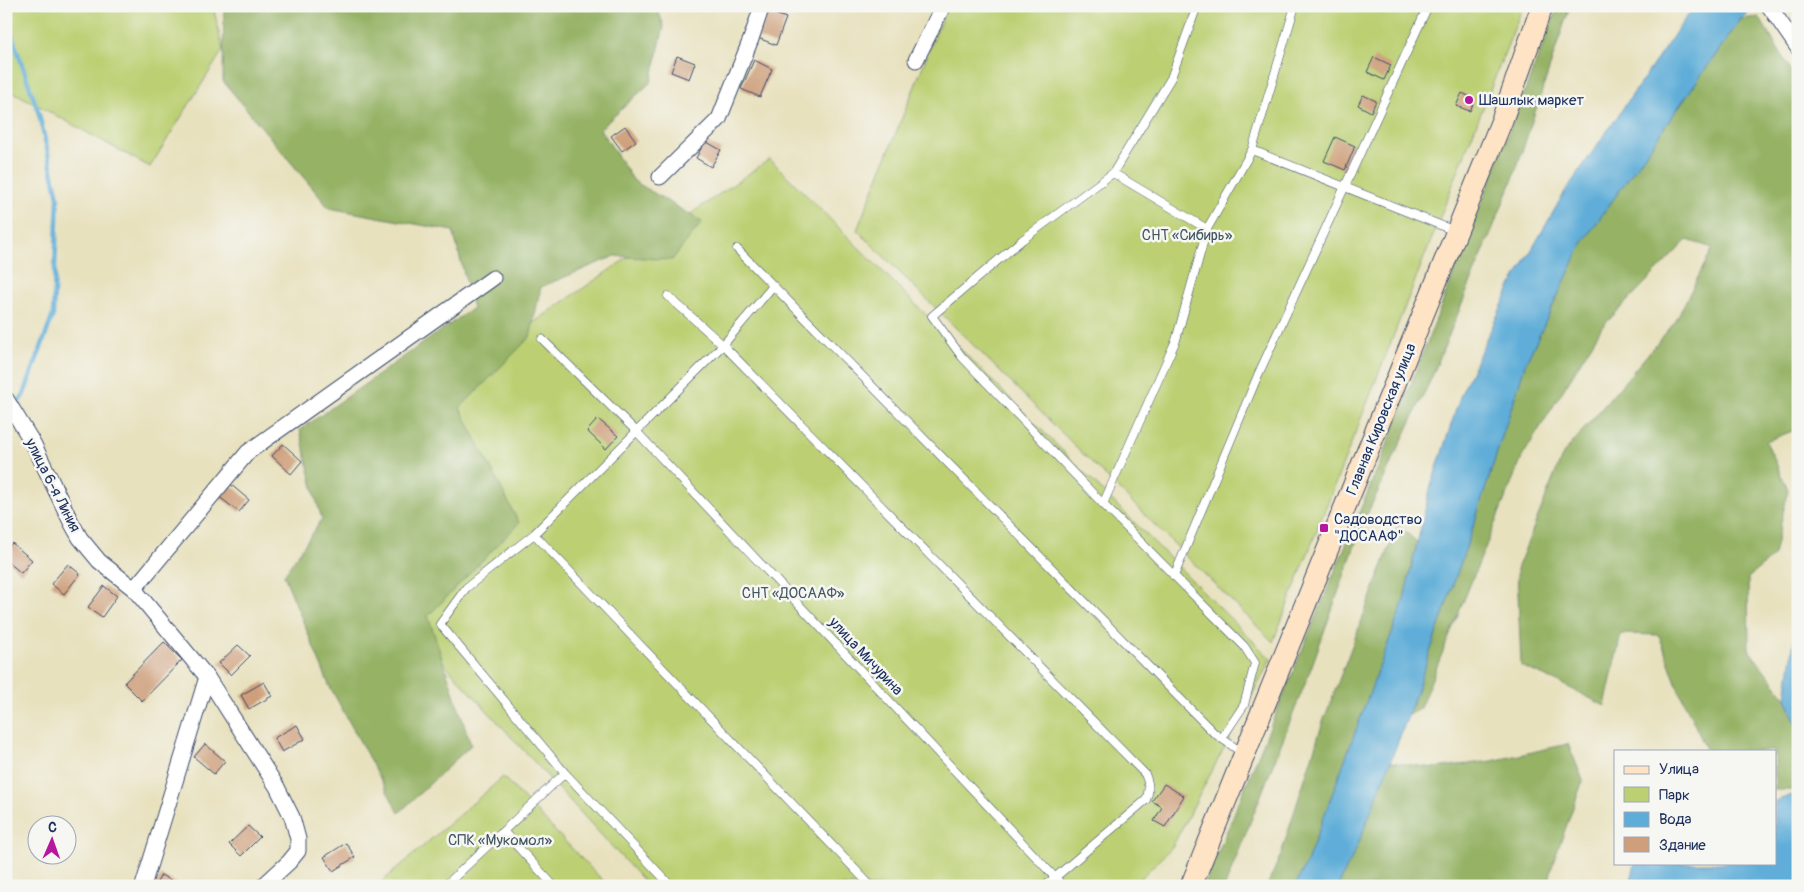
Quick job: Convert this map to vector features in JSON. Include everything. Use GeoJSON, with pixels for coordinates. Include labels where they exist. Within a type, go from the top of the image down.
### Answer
{"type":"FeatureCollection","features":[{"type":"Feature","properties":{"kind":"main road","name":"Главная Кировская улица"},"geometry":{"type":"LineString","coordinates":[[1191,886],[1502,120],[1542,6]]}},
{"type":"Feature","properties":{"kind":"street"},"geometry":{"type":"LineString","coordinates":[[660,178],[719,118],[751,39],[762,6]]}},
{"type":"Feature","properties":{"kind":"street"},"geometry":{"type":"LineString","coordinates":[[916,60],[943,6]]}},
{"type":"Feature","properties":{"kind":"street"},"geometry":{"type":"LineString","coordinates":[[1769,6],[1798,48]]}},
{"type":"Feature","properties":{"kind":"street"},"geometry":{"type":"LineString","coordinates":[[134,589],[248,452],[493,278]]}},
{"type":"Feature","properties":{"kind":"street","name":"улица 6-я Линия"},"geometry":{"type":"LineString","coordinates":[[6,399],[34,445],[80,538],[99,561],[134,589],[207,678],[277,787],[292,817],[298,839],[298,851],[263,886]]}},
{"type":"Feature","properties":{"kind":"street"},"geometry":{"type":"LineString","coordinates":[[143,886],[207,678]]}},
{"type":"Feature","properties":{"kind":"lane"},"geometry":{"type":"LineString","coordinates":[[1197,6],[1171,78],[1113,173],[1022,240],[932,316],[962,357],[1102,504],[1244,646],[1255,663],[1244,704],[1222,738]]}},
{"type":"Feature","properties":{"kind":"lane"},"geometry":{"type":"LineString","coordinates":[[1102,504],[1176,340],[1207,229],[1252,150],[1295,6]]}},
{"type":"Feature","properties":{"kind":"lane"},"geometry":{"type":"LineString","coordinates":[[1174,576],[1258,375],[1428,6]]}},
{"type":"Feature","properties":{"kind":"lane"},"geometry":{"type":"LineString","coordinates":[[1252,150],[1457,231]]}},
{"type":"Feature","properties":{"kind":"lane"},"geometry":{"type":"LineString","coordinates":[[1113,173],[1207,229]]}},
{"type":"Feature","properties":{"kind":"lane"},"geometry":{"type":"LineString","coordinates":[[737,249],[1200,719],[1245,754]]}},
{"type":"Feature","properties":{"kind":"lane"},"geometry":{"type":"LineString","coordinates":[[671,886],[566,773],[440,624],[466,588],[534,534],[723,345],[773,286]]}},
{"type":"Feature","properties":{"kind":"lane"},"geometry":{"type":"LineString","coordinates":[[668,296],[723,345],[1145,774],[1149,792],[1146,800],[1046,886]]}},
{"type":"Feature","properties":{"kind":"lane","name":"улица Мичурина"},"geometry":{"type":"LineString","coordinates":[[542,339],[636,431],[1063,886]]}},
{"type":"Feature","properties":{"kind":"lane"},"geometry":{"type":"LineString","coordinates":[[534,534],[871,886]]}},
{"type":"Feature","properties":{"kind":"lane"},"geometry":{"type":"LineString","coordinates":[[445,886],[566,773]]}},
{"type":"Feature","properties":{"kind":"lane"},"geometry":{"type":"LineString","coordinates":[[503,832],[554,886]]}},
{"type":"Feature","properties":{"kind":"green space"},"geometry":{"type":"Polygon","coordinates":[[[6,6],[213,6],[223,50],[150,167],[6,88],[6,6]]]}},
{"type":"Feature","properties":{"kind":"green space"},"geometry":{"type":"Polygon","coordinates":[[[224,6],[656,6],[664,26],[651,82],[600,129],[634,181],[702,222],[672,260],[615,256],[541,287],[530,337],[460,408],[519,523],[428,616],[471,745],[399,813],[329,685],[284,575],[322,519],[300,430],[473,308],[453,231],[329,208],[223,81],[224,6]]]}},
{"type":"Feature","properties":{"kind":"green space","name":"СНТ «Сибирь»"},"geometry":{"type":"Polygon","coordinates":[[[947,6],[1523,6],[1273,642],[857,230],[947,6]]]}},
{"type":"Feature","properties":{"kind":"green space"},"geometry":{"type":"Polygon","coordinates":[[[1558,6],[1570,6],[1513,179],[1431,379],[1363,523],[1310,671],[1225,886],[1204,886],[1384,453],[1558,6]]]}},
{"type":"Feature","properties":{"kind":"green space"},"geometry":{"type":"Polygon","coordinates":[[[1759,17],[1798,83],[1798,429],[1766,441],[1788,490],[1774,555],[1748,578],[1749,650],[1786,698],[1798,729],[1798,790],[1776,790],[1776,750],[1707,750],[1679,691],[1659,635],[1621,634],[1605,706],[1521,666],[1517,569],[1563,454],[1675,322],[1713,248],[1687,240],[1602,327],[1522,457],[1420,708],[1408,716],[1474,524],[1525,365],[1583,242],[1741,19],[1759,17]]]}},
{"type":"Feature","properties":{"kind":"green space","name":"СНТ «ДОСААФ»"},"geometry":{"type":"Polygon","coordinates":[[[770,159],[1271,659],[1172,847],[1133,886],[648,886],[395,610],[429,395],[770,159]]]}},
{"type":"Feature","properties":{"kind":"green space"},"geometry":{"type":"Polygon","coordinates":[[[1398,525],[1417,542],[1403,603],[1307,862],[1295,886],[1267,886],[1280,857],[1323,722],[1398,525]]]}},
{"type":"Feature","properties":{"kind":"green space"},"geometry":{"type":"Polygon","coordinates":[[[1568,744],[1583,780],[1553,863],[1548,886],[1338,886],[1357,847],[1390,762],[1434,768],[1492,761],[1568,744]]]}},
{"type":"Feature","properties":{"kind":"green space","name":"СПК «Мукомол»"},"geometry":{"type":"Polygon","coordinates":[[[503,777],[608,886],[377,886],[503,777]]]}},
{"type":"Feature","properties":{"kind":"water"},"geometry":{"type":"Polygon","coordinates":[[[1694,6],[1755,6],[1741,19],[1583,242],[1525,365],[1474,524],[1408,716],[1357,847],[1338,886],[1295,886],[1307,862],[1403,603],[1430,489],[1461,394],[1511,286],[1564,193],[1694,6]]]}},
{"type":"Feature","properties":{"kind":"water"},"geometry":{"type":"Polygon","coordinates":[[[1798,612],[1798,729],[1786,698],[1798,612]]]}},
{"type":"Feature","properties":{"kind":"water"},"geometry":{"type":"Polygon","coordinates":[[[1798,793],[1798,886],[1630,886],[1635,864],[1776,864],[1776,801],[1798,793]]]}},
{"type":"Feature","properties":{"kind":"building"},"geometry":{"type":"Polygon","coordinates":[[[768,11],[786,18],[776,45],[758,38],[768,11]]]}},
{"type":"Feature","properties":{"kind":"building"},"geometry":{"type":"Polygon","coordinates":[[[677,56],[695,63],[689,79],[671,72],[677,56]]]}},
{"type":"Feature","properties":{"kind":"building"},"geometry":{"type":"Polygon","coordinates":[[[1374,57],[1391,65],[1384,80],[1367,72],[1374,57]]]}},
{"type":"Feature","properties":{"kind":"building"},"geometry":{"type":"Polygon","coordinates":[[[754,60],[772,69],[760,97],[741,89],[754,60]]]}},
{"type":"Feature","properties":{"kind":"building"},"geometry":{"type":"Polygon","coordinates":[[[1462,93],[1475,99],[1470,111],[1456,106],[1462,93]]]}},
{"type":"Feature","properties":{"kind":"building"},"geometry":{"type":"Polygon","coordinates":[[[1363,95],[1376,101],[1371,112],[1358,105],[1363,95]]]}},
{"type":"Feature","properties":{"kind":"building"},"geometry":{"type":"Polygon","coordinates":[[[625,126],[636,141],[622,151],[611,136],[625,126]]]}},
{"type":"Feature","properties":{"kind":"building"},"geometry":{"type":"Polygon","coordinates":[[[1335,137],[1355,146],[1345,170],[1324,161],[1335,137]]]}},
{"type":"Feature","properties":{"kind":"building"},"geometry":{"type":"Polygon","coordinates":[[[705,141],[721,150],[711,167],[696,158],[705,141]]]}},
{"type":"Feature","properties":{"kind":"building"},"geometry":{"type":"Polygon","coordinates":[[[598,419],[618,436],[606,449],[587,431],[598,419]]]}},
{"type":"Feature","properties":{"kind":"building"},"geometry":{"type":"Polygon","coordinates":[[[283,444],[302,461],[291,474],[272,456],[283,444]]]}},
{"type":"Feature","properties":{"kind":"building"},"geometry":{"type":"Polygon","coordinates":[[[229,483],[249,500],[239,512],[218,496],[229,483]]]}},
{"type":"Feature","properties":{"kind":"building"},"geometry":{"type":"Polygon","coordinates":[[[12,543],[32,560],[21,573],[6,560],[6,550],[12,543]]]}},
{"type":"Feature","properties":{"kind":"building"},"geometry":{"type":"Polygon","coordinates":[[[68,564],[80,574],[64,594],[51,584],[68,564]]]}},
{"type":"Feature","properties":{"kind":"building"},"geometry":{"type":"Polygon","coordinates":[[[104,586],[117,596],[102,617],[88,607],[104,586]]]}},
{"type":"Feature","properties":{"kind":"building"},"geometry":{"type":"Polygon","coordinates":[[[164,642],[182,660],[142,701],[124,683],[164,642]]]}},
{"type":"Feature","properties":{"kind":"building"},"geometry":{"type":"Polygon","coordinates":[[[238,645],[250,656],[231,675],[219,663],[238,645]]]}},
{"type":"Feature","properties":{"kind":"building"},"geometry":{"type":"Polygon","coordinates":[[[264,682],[272,696],[249,709],[241,695],[264,682]]]}},
{"type":"Feature","properties":{"kind":"building"},"geometry":{"type":"Polygon","coordinates":[[[297,725],[305,739],[282,752],[274,738],[297,725]]]}},
{"type":"Feature","properties":{"kind":"building"},"geometry":{"type":"Polygon","coordinates":[[[205,744],[225,761],[214,774],[194,757],[205,744]]]}},
{"type":"Feature","properties":{"kind":"building"},"geometry":{"type":"Polygon","coordinates":[[[1164,784],[1184,796],[1165,827],[1154,821],[1162,807],[1152,801],[1164,784]]]}},
{"type":"Feature","properties":{"kind":"building"},"geometry":{"type":"Polygon","coordinates":[[[248,826],[260,837],[241,856],[229,844],[248,826]]]}},
{"type":"Feature","properties":{"kind":"building"},"geometry":{"type":"Polygon","coordinates":[[[346,843],[355,857],[333,871],[324,857],[346,843]]]}},
{"type":"Feature","properties":{"kind":"building"},"geometry":{"type":"Polygon","coordinates":[[[161,875],[182,886],[155,886],[161,875]]]}},
{"type":"Feature","properties":{"kind":"waterway"},"geometry":{"type":"LineString","coordinates":[[6,18],[39,114],[58,197],[53,315],[24,394],[6,421]]}},
{"type":"Feature","properties":{"kind":"place","name":"Шашлык маркет"},"geometry":{"type":"Point","coordinates":[1469,100]}},
{"type":"Feature","properties":{"kind":"place","name":"Садоводство \"ДОСААФ\""},"geometry":{"type":"Point","coordinates":[1324,528]}}]}
